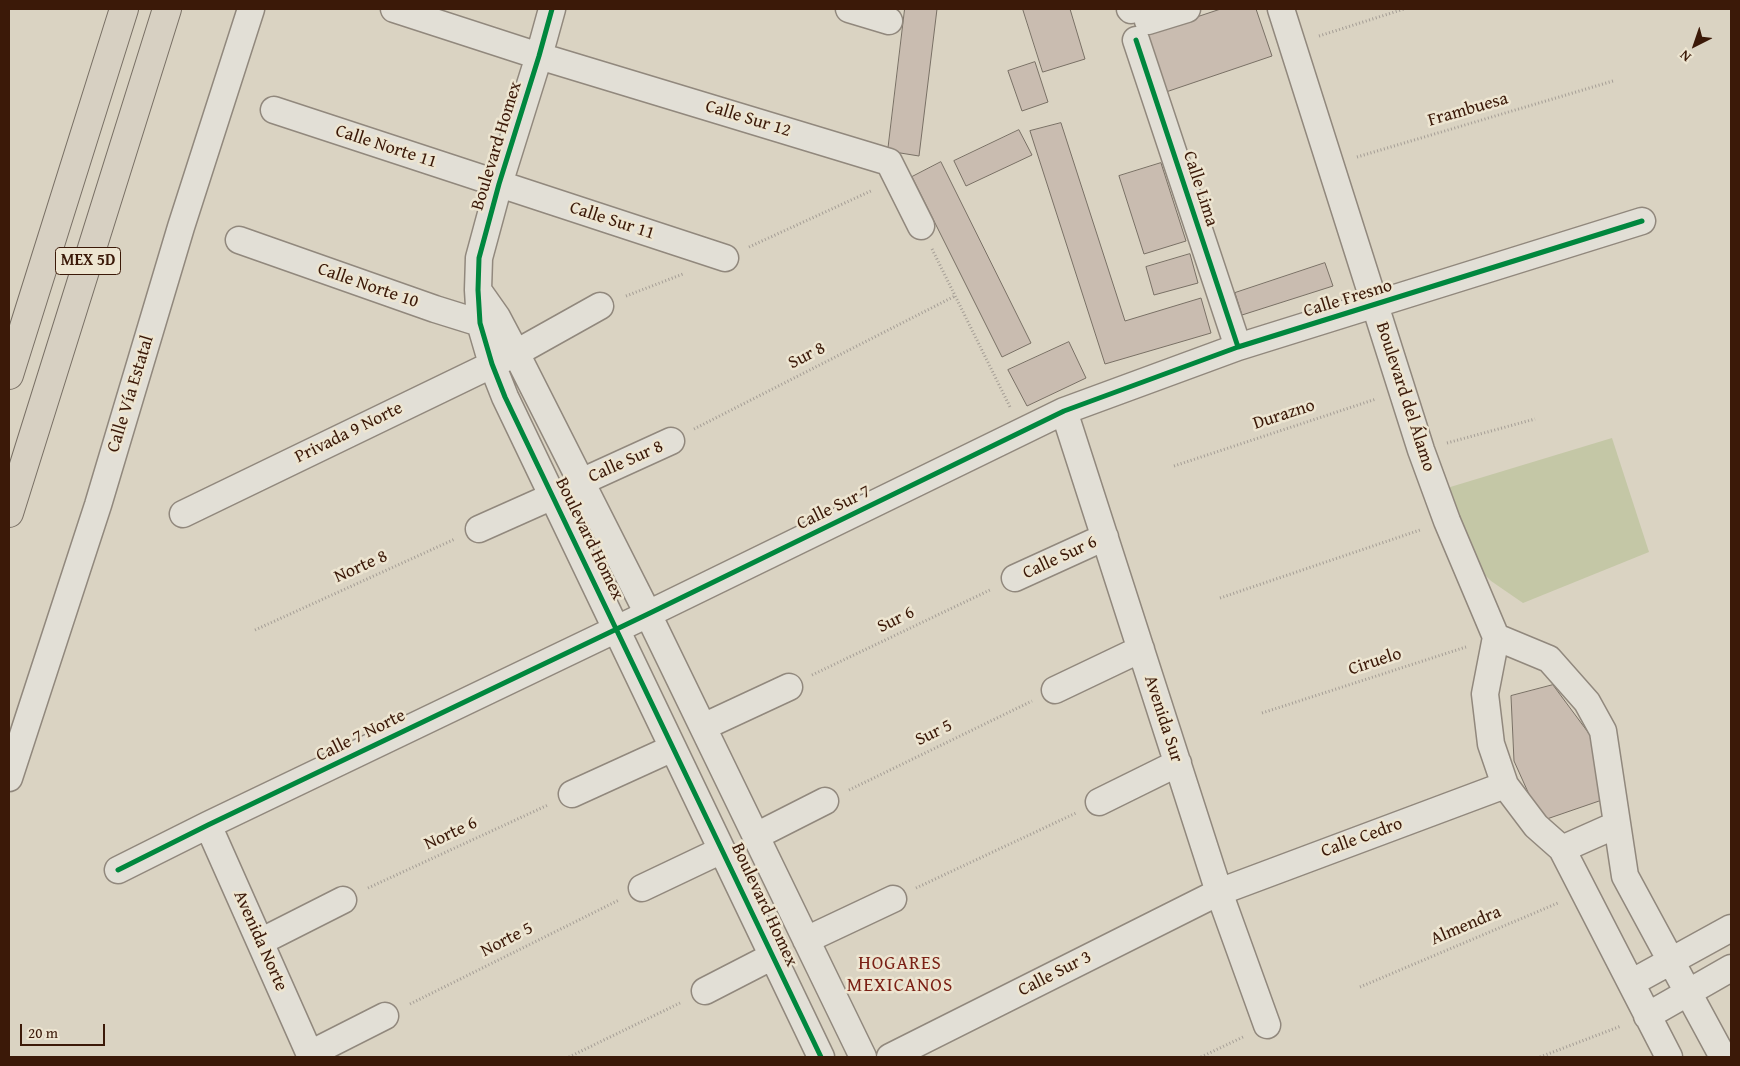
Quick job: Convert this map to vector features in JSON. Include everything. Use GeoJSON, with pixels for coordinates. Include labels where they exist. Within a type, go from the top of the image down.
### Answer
{"type":"FeatureCollection","features":[{"type":"Feature","properties":{"kind":"highway","name":"MEX 5D"},"geometry":{"type":"LineString","coordinates":[[9,375],[124,9]]}},
{"type":"Feature","properties":{"kind":"highway","name":"MEX 5D"},"geometry":{"type":"LineString","coordinates":[[9,513],[167,9]]}},
{"type":"Feature","properties":{"kind":"street","name":"Calle Vía Estatal"},"geometry":{"type":"LineString","coordinates":[[9,778],[98,505],[181,227],[251,9]]}},
{"type":"Feature","properties":{"kind":"street","name":"Calle Sur 12"},"geometry":{"type":"LineString","coordinates":[[394,9],[539,56],[889,162],[921,226]]}},
{"type":"Feature","properties":{"kind":"street","name":"Boulevard Homex"},"geometry":{"type":"LineString","coordinates":[[552,9],[499,184],[479,258],[478,290],[489,320],[492,364],[505,397],[821,1057]]}},
{"type":"Feature","properties":{"kind":"street"},"geometry":{"type":"LineString","coordinates":[[849,9],[888,21]]}},
{"type":"Feature","properties":{"kind":"street"},"geometry":{"type":"LineString","coordinates":[[1136,20],[1187,9]]}},
{"type":"Feature","properties":{"kind":"street","name":"Boulevard del Álamo"},"geometry":{"type":"LineString","coordinates":[[1281,9],[1421,450],[1447,520],[1496,637]]}},
{"type":"Feature","properties":{"kind":"street","name":"Calle Lima"},"geometry":{"type":"LineString","coordinates":[[1136,20],[1238,347]]}},
{"type":"Feature","properties":{"kind":"street","name":"Calle Norte 11"},"geometry":{"type":"LineString","coordinates":[[274,110],[499,184]]}},
{"type":"Feature","properties":{"kind":"street","name":"Calle Sur 11"},"geometry":{"type":"LineString","coordinates":[[499,184],[725,258]]}},
{"type":"Feature","properties":{"kind":"street","name":"Calle Fresno"},"geometry":{"type":"LineString","coordinates":[[1064,411],[1238,347],[1642,221]]}},
{"type":"Feature","properties":{"kind":"street","name":"Calle Norte 10"},"geometry":{"type":"LineString","coordinates":[[239,240],[434,309],[489,320]]}},
{"type":"Feature","properties":{"kind":"street","name":"Privada 9 Norte"},"geometry":{"type":"LineString","coordinates":[[183,514],[516,353],[600,306]]}},
{"type":"Feature","properties":{"kind":"street","name":"Boulevard Homex"},"geometry":{"type":"LineString","coordinates":[[489,320],[516,353],[704,727],[863,1057]]}},
{"type":"Feature","properties":{"kind":"street","name":"Calle Sur 7"},"geometry":{"type":"LineString","coordinates":[[617,629],[1064,411]]}},
{"type":"Feature","properties":{"kind":"street","name":"Avenida Sur"},"geometry":{"type":"LineString","coordinates":[[1064,411],[1219,892],[1267,1025]]}},
{"type":"Feature","properties":{"kind":"street","name":"Calle Sur 8"},"geometry":{"type":"LineString","coordinates":[[581,482],[671,441]]}},
{"type":"Feature","properties":{"kind":"street"},"geometry":{"type":"LineString","coordinates":[[478,529],[553,496]]}},
{"type":"Feature","properties":{"kind":"street","name":"Calle Sur 6"},"geometry":{"type":"LineString","coordinates":[[1015,578],[1105,537]]}},
{"type":"Feature","properties":{"kind":"street","name":"Calle 7 Norte"},"geometry":{"type":"LineString","coordinates":[[118,870],[617,629]]}},
{"type":"Feature","properties":{"kind":"street"},"geometry":{"type":"LineString","coordinates":[[1669,1057],[1562,849],[1536,826],[1505,785],[1491,744],[1485,694],[1496,637],[1549,660],[1587,702],[1604,731],[1616,825],[1625,876],[1687,993],[1724,1057]]}},
{"type":"Feature","properties":{"kind":"street"},"geometry":{"type":"LineString","coordinates":[[1056,690],[1141,649]]}},
{"type":"Feature","properties":{"kind":"street"},"geometry":{"type":"LineString","coordinates":[[704,727],[789,687]]}},
{"type":"Feature","properties":{"kind":"street"},"geometry":{"type":"LineString","coordinates":[[572,794],[673,748]]}},
{"type":"Feature","properties":{"kind":"street"},"geometry":{"type":"LineString","coordinates":[[1099,802],[1178,764]]}},
{"type":"Feature","properties":{"kind":"street","name":"Calle Cedro"},"geometry":{"type":"LineString","coordinates":[[1219,892],[1505,785]]}},
{"type":"Feature","properties":{"kind":"street"},"geometry":{"type":"LineString","coordinates":[[756,836],[825,801]]}},
{"type":"Feature","properties":{"kind":"street","name":"Avenida Norte"},"geometry":{"type":"LineString","coordinates":[[208,825],[311,1056]]}},
{"type":"Feature","properties":{"kind":"street"},"geometry":{"type":"LineString","coordinates":[[1562,849],[1616,825]]}},
{"type":"Feature","properties":{"kind":"street"},"geometry":{"type":"LineString","coordinates":[[642,888],[722,850]]}},
{"type":"Feature","properties":{"kind":"street","name":"Calle Sur 3"},"geometry":{"type":"LineString","coordinates":[[890,1057],[1219,892]]}},
{"type":"Feature","properties":{"kind":"street"},"geometry":{"type":"LineString","coordinates":[[806,940],[893,899]]}},
{"type":"Feature","properties":{"kind":"street"},"geometry":{"type":"LineString","coordinates":[[260,942],[343,900]]}},
{"type":"Feature","properties":{"kind":"street"},"geometry":{"type":"LineString","coordinates":[[1631,983],[1731,928]]}},
{"type":"Feature","properties":{"kind":"street"},"geometry":{"type":"LineString","coordinates":[[705,990],[773,956]]}},
{"type":"Feature","properties":{"kind":"street"},"geometry":{"type":"LineString","coordinates":[[1647,1016],[1731,968]]}},
{"type":"Feature","properties":{"kind":"street"},"geometry":{"type":"LineString","coordinates":[[311,1056],[385,1016]]}},
{"type":"Feature","properties":{"kind":"path"},"geometry":{"type":"LineString","coordinates":[[1293,45],[1404,9]]}},
{"type":"Feature","properties":{"kind":"path"},"geometry":{"type":"LineString","coordinates":[[921,226],[1022,431]]}},
{"type":"Feature","properties":{"kind":"path"},"geometry":{"type":"LineString","coordinates":[[1421,450],[1535,419]]}},
{"type":"Feature","properties":{"kind":"path"},"geometry":{"type":"LineString","coordinates":[[1220,598],[1447,520]]}},
{"type":"Feature","properties":{"kind":"path"},"geometry":{"type":"LineString","coordinates":[[893,899],[1099,802]]}},
{"type":"Feature","properties":{"kind":"path"},"geometry":{"type":"LineString","coordinates":[[569,1057],[705,990]]}},
{"type":"Feature","properties":{"kind":"path"},"geometry":{"type":"LineString","coordinates":[[1540,1057],[1647,1016]]}},
{"type":"Feature","properties":{"kind":"path"},"geometry":{"type":"LineString","coordinates":[[1201,1057],[1267,1025]]}},
{"type":"Feature","properties":{"kind":"green space"},"geometry":{"type":"Polygon","coordinates":[[[1612,438],[1649,552],[1523,603],[1491,581],[1471,561],[1447,488],[1612,438]]]}},
{"type":"Feature","properties":{"kind":"building"},"geometry":{"type":"Polygon","coordinates":[[[905,9],[937,9],[919,156],[888,151],[905,9]]]}},
{"type":"Feature","properties":{"kind":"building"},"geometry":{"type":"Polygon","coordinates":[[[1023,9],[1070,9],[1085,59],[1043,72],[1023,9]]]}},
{"type":"Feature","properties":{"kind":"building"},"geometry":{"type":"Polygon","coordinates":[[[1221,9],[1256,9],[1272,56],[1163,93],[1144,35],[1221,9]]]}},
{"type":"Feature","properties":{"kind":"building"},"geometry":{"type":"Polygon","coordinates":[[[1035,62],[1048,102],[1022,111],[1008,71],[1035,62]]]}},
{"type":"Feature","properties":{"kind":"building"},"geometry":{"type":"Polygon","coordinates":[[[1061,123],[1125,321],[1201,298],[1211,333],[1105,364],[1030,131],[1061,123]]]}},
{"type":"Feature","properties":{"kind":"building"},"geometry":{"type":"Polygon","coordinates":[[[1019,130],[1032,155],[966,186],[954,161],[1019,130]]]}},
{"type":"Feature","properties":{"kind":"building"},"geometry":{"type":"Polygon","coordinates":[[[941,162],[1031,343],[1002,357],[912,177],[941,162]]]}},
{"type":"Feature","properties":{"kind":"building"},"geometry":{"type":"Polygon","coordinates":[[[1161,163],[1186,241],[1144,254],[1119,176],[1161,163]]]}},
{"type":"Feature","properties":{"kind":"building"},"geometry":{"type":"Polygon","coordinates":[[[1190,254],[1198,283],[1154,295],[1146,267],[1190,254]]]}},
{"type":"Feature","properties":{"kind":"building"},"geometry":{"type":"Polygon","coordinates":[[[1325,263],[1333,286],[1242,315],[1235,293],[1325,263]]]}},
{"type":"Feature","properties":{"kind":"building"},"geometry":{"type":"Polygon","coordinates":[[[1069,342],[1086,378],[1027,406],[1008,370],[1069,342]]]}},
{"type":"Feature","properties":{"kind":"building"},"geometry":{"type":"Polygon","coordinates":[[[1553,685],[1599,747],[1602,800],[1541,821],[1514,761],[1511,696],[1553,685]]]}},
{"type":"Feature","properties":{"kind":"cycle path"},"geometry":{"type":"LineString","coordinates":[[552,9],[499,184],[479,258],[480,323],[492,364],[505,397],[821,1057]]}},
{"type":"Feature","properties":{"kind":"cycle path"},"geometry":{"type":"LineString","coordinates":[[1136,40],[1238,347]]}},
{"type":"Feature","properties":{"kind":"cycle path"},"geometry":{"type":"LineString","coordinates":[[118,870],[1064,411],[1238,347],[1642,221]]}},
{"type":"Feature","properties":{"kind":"district","name":"HOGARES MEXICANOS"},"geometry":{"type":"Point","coordinates":[900,975]}}]}
